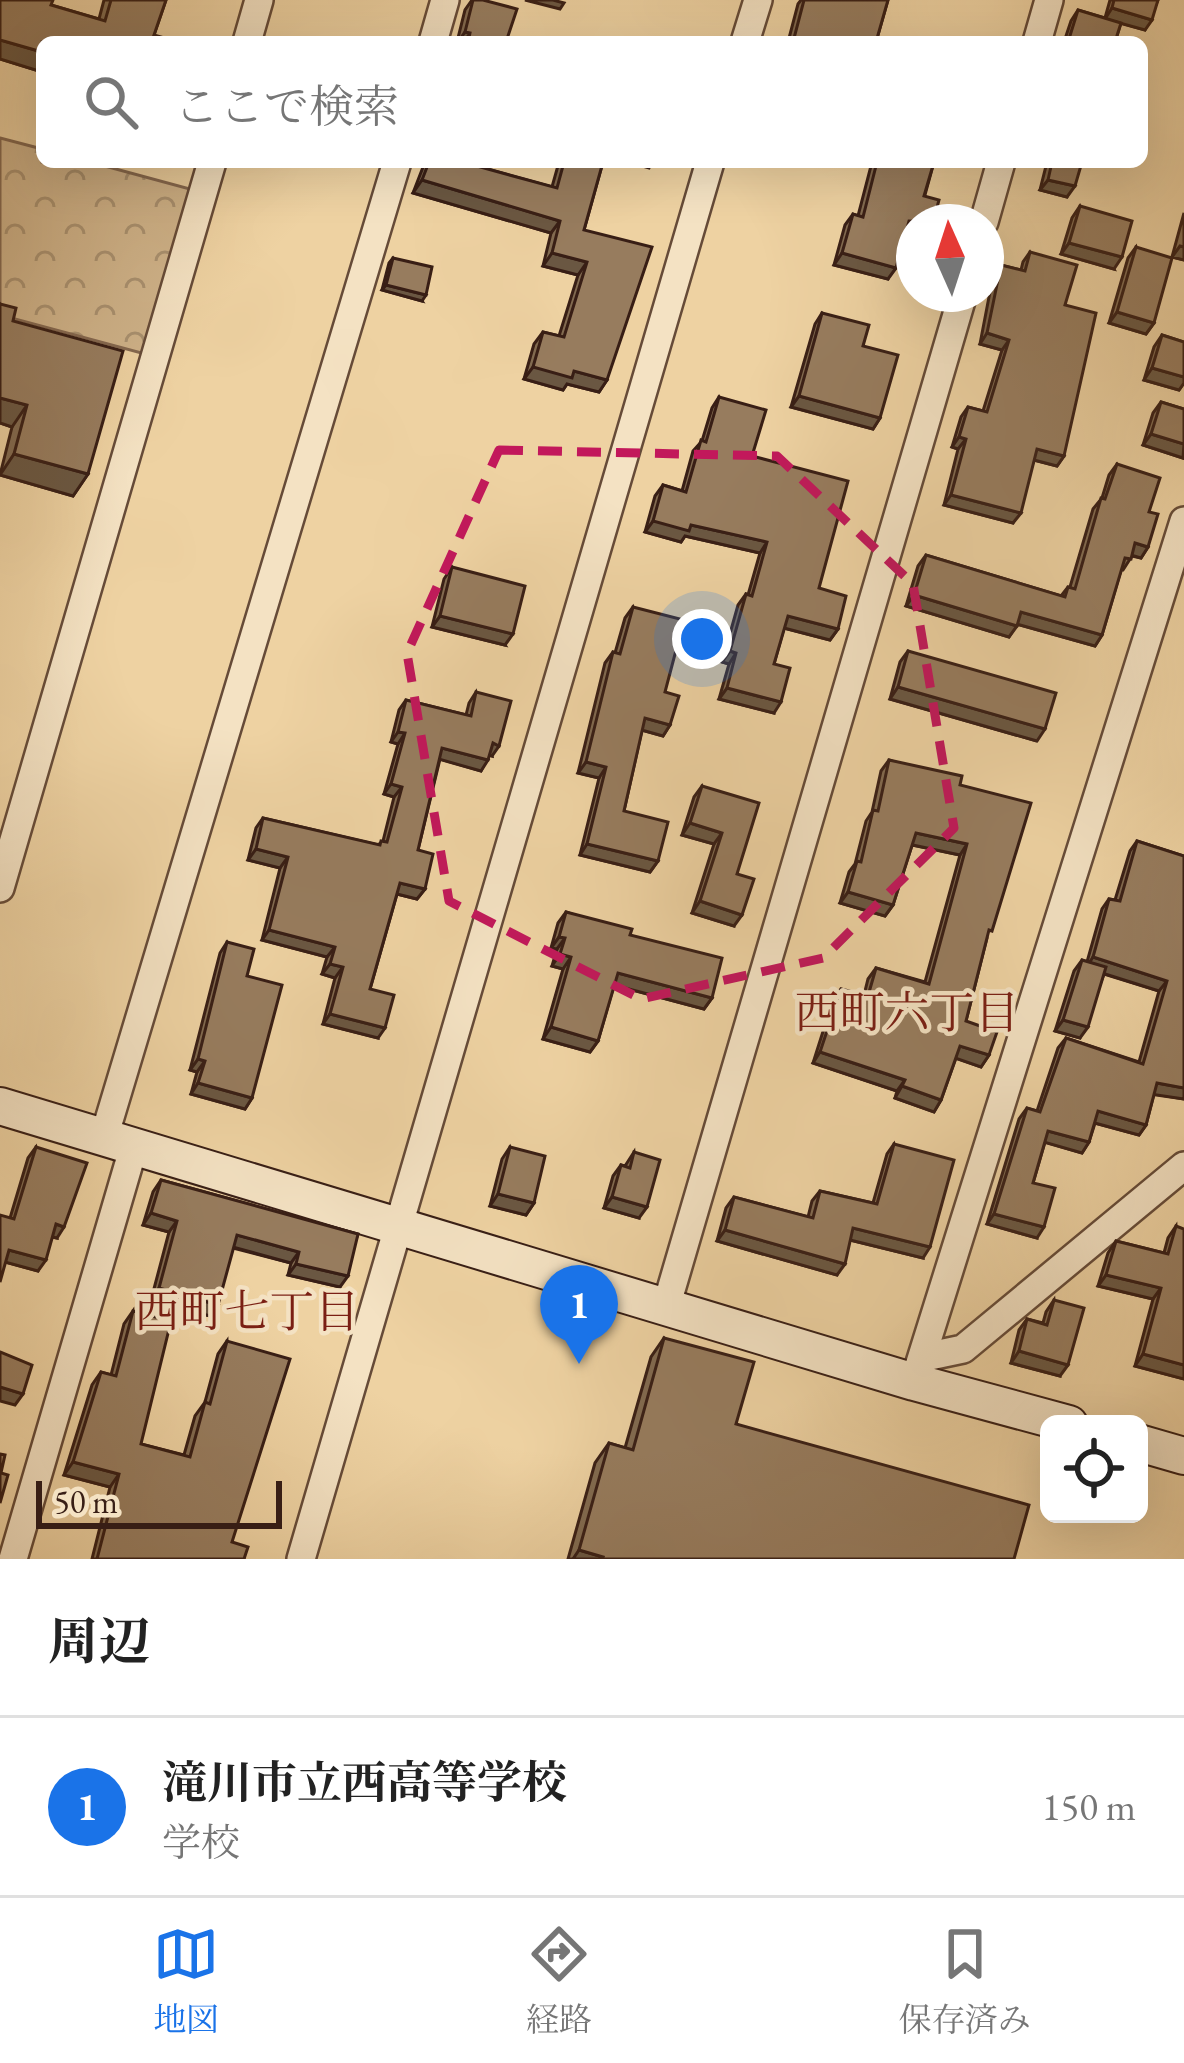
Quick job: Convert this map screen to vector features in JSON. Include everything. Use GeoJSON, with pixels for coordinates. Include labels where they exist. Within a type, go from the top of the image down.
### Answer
{"type":"FeatureCollection","features":[{"type":"Feature","properties":{"kind":"street"},"geometry":{"type":"LineString","coordinates":[[249,36],[259,0]]}},
{"type":"Feature","properties":{"kind":"street"},"geometry":{"type":"LineString","coordinates":[[748,36],[758,0]]}},
{"type":"Feature","properties":{"kind":"street"},"geometry":{"type":"LineString","coordinates":[[1038,36],[1049,0]]}},
{"type":"Feature","properties":{"kind":"street"},"geometry":{"type":"LineString","coordinates":[[434,36],[442,1]]}},
{"type":"Feature","properties":{"kind":"street"},"geometry":{"type":"LineString","coordinates":[[0,888],[210,168]]}},
{"type":"Feature","properties":{"kind":"street"},"geometry":{"type":"LineString","coordinates":[[13,1559],[119,1142],[395,168]]}},
{"type":"Feature","properties":{"kind":"street"},"geometry":{"type":"LineString","coordinates":[[301,1559],[708,168]]}},
{"type":"Feature","properties":{"kind":"street"},"geometry":{"type":"LineString","coordinates":[[989,204],[999,168]]}},
{"type":"Feature","properties":{"kind":"street"},"geometry":{"type":"LineString","coordinates":[[666,1306],[958,312]]}},
{"type":"Feature","properties":{"kind":"street"},"geometry":{"type":"LineString","coordinates":[[920,1370],[1184,521]]}},
{"type":"Feature","properties":{"kind":"street"},"geometry":{"type":"LineString","coordinates":[[0,1106],[666,1306],[920,1370],[1044,1415]]}},
{"type":"Feature","properties":{"kind":"street"},"geometry":{"type":"LineString","coordinates":[[920,1370],[963,1349],[1178,1178]]}},
{"type":"Feature","properties":{"kind":"street"},"geometry":{"type":"LineString","coordinates":[[1148,1446],[1184,1456]]}},
{"type":"Feature","properties":{"kind":"highlighted area"},"geometry":{"type":"Polygon","coordinates":[[[499,450],[777,456],[913,584],[954,828],[823,958],[641,999],[449,901],[407,653],[499,450]]]}},
{"type":"Feature","properties":{"kind":"green space"},"geometry":{"type":"Polygon","coordinates":[[[0,138],[36,147],[36,168],[112,168],[190,189],[145,354],[0,315],[0,138]]]}},
{"type":"Feature","properties":{"kind":"building"},"geometry":{"type":"Polygon","coordinates":[[[0,0],[53,0],[51,5],[105,21],[111,0],[166,0],[157,36],[36,36],[36,50],[0,40],[0,0]]]}},
{"type":"Feature","properties":{"kind":"building"},"geometry":{"type":"Polygon","coordinates":[[[473,0],[517,9],[508,36],[465,32],[473,0]]]}},
{"type":"Feature","properties":{"kind":"building"},"geometry":{"type":"Polygon","coordinates":[[[804,0],[888,0],[878,36],[795,36],[804,0]]]}},
{"type":"Feature","properties":{"kind":"building"},"geometry":{"type":"Polygon","coordinates":[[[1114,0],[1158,0],[1152,20],[1112,8],[1114,0]]]}},
{"type":"Feature","properties":{"kind":"building"},"geometry":{"type":"Polygon","coordinates":[[[1078,10],[1121,23],[1117,36],[1070,36],[1078,10]]]}},
{"type":"Feature","properties":{"kind":"building"},"geometry":{"type":"Polygon","coordinates":[[[427,168],[484,168],[557,188],[562,168],[601,168],[584,230],[652,247],[607,380],[574,371],[572,378],[533,367],[543,332],[564,337],[587,262],[552,253],[560,221],[422,180],[427,168]]]}},
{"type":"Feature","properties":{"kind":"building"},"geometry":{"type":"Polygon","coordinates":[[[875,168],[932,168],[924,196],[939,200],[938,204],[896,204],[896,268],[842,253],[853,214],[863,217],[875,168]]]}},
{"type":"Feature","properties":{"kind":"building"},"geometry":{"type":"Polygon","coordinates":[[[1051,168],[1080,168],[1075,186],[1048,180],[1051,168]]]}},
{"type":"Feature","properties":{"kind":"building"},"geometry":{"type":"Polygon","coordinates":[[[1080,206],[1132,221],[1122,257],[1069,243],[1080,206]]]}},
{"type":"Feature","properties":{"kind":"building"},"geometry":{"type":"Polygon","coordinates":[[[1136,247],[1172,258],[1154,323],[1117,312],[1136,247]]]}},
{"type":"Feature","properties":{"kind":"building"},"geometry":{"type":"Polygon","coordinates":[[[1030,252],[1077,265],[1065,305],[1096,313],[1064,456],[1037,449],[1021,513],[951,495],[966,439],[959,437],[968,407],[987,412],[1009,340],[987,333],[991,312],[1004,312],[1004,266],[1025,271],[1030,252]]]}},
{"type":"Feature","properties":{"kind":"building"},"geometry":{"type":"Polygon","coordinates":[[[393,258],[432,267],[426,295],[386,285],[393,258]]]}},
{"type":"Feature","properties":{"kind":"building"},"geometry":{"type":"Polygon","coordinates":[[[0,304],[16,308],[13,321],[123,351],[88,474],[14,454],[27,405],[0,398],[0,304]]]}},
{"type":"Feature","properties":{"kind":"building"},"geometry":{"type":"Polygon","coordinates":[[[822,313],[869,325],[863,346],[898,355],[880,418],[799,396],[822,313]]]}},
{"type":"Feature","properties":{"kind":"building"},"geometry":{"type":"Polygon","coordinates":[[[1162,335],[1184,342],[1184,377],[1152,368],[1162,335]]]}},
{"type":"Feature","properties":{"kind":"building"},"geometry":{"type":"Polygon","coordinates":[[[719,397],[766,410],[752,456],[848,481],[819,588],[846,596],[838,629],[788,616],[774,664],[790,668],[781,702],[727,688],[736,653],[730,651],[767,542],[653,521],[663,485],[686,492],[719,397]]]}},
{"type":"Feature","properties":{"kind":"building"},"geometry":{"type":"Polygon","coordinates":[[[1161,402],[1184,409],[1184,444],[1151,434],[1161,402]]]}},
{"type":"Feature","properties":{"kind":"building"},"geometry":{"type":"Polygon","coordinates":[[[1117,464],[1160,478],[1149,512],[1158,514],[1148,547],[1135,543],[1131,559],[1125,558],[1102,635],[1021,612],[1017,626],[914,595],[926,555],[1065,597],[1068,587],[1075,589],[1101,498],[1105,499],[1117,464]]]}},
{"type":"Feature","properties":{"kind":"building"},"geometry":{"type":"Polygon","coordinates":[[[452,567],[525,586],[513,634],[440,616],[452,567]]]}},
{"type":"Feature","properties":{"kind":"building"},"geometry":{"type":"Polygon","coordinates":[[[633,607],[684,620],[665,692],[679,696],[670,725],[645,718],[624,811],[668,822],[658,861],[587,844],[606,767],[586,762],[613,652],[620,654],[633,607]]]}},
{"type":"Feature","properties":{"kind":"building"},"geometry":{"type":"Polygon","coordinates":[[[908,651],[1056,693],[1045,729],[898,687],[908,651]]]}},
{"type":"Feature","properties":{"kind":"building"},"geometry":{"type":"Polygon","coordinates":[[[476,692],[511,701],[499,746],[493,743],[488,760],[442,748],[418,850],[433,854],[425,889],[400,883],[370,989],[394,995],[385,1028],[330,1014],[343,967],[330,964],[335,947],[269,930],[288,857],[256,849],[263,818],[380,845],[387,842],[402,787],[391,784],[405,733],[398,732],[406,700],[471,716],[476,692]]]}},
{"type":"Feature","properties":{"kind":"building"},"geometry":{"type":"Polygon","coordinates":[[[889,760],[962,776],[960,785],[1031,803],[989,930],[966,1021],[997,1032],[989,1055],[960,1046],[941,1100],[902,1086],[905,1080],[820,1052],[841,989],[868,996],[876,968],[929,984],[967,844],[916,833],[893,905],[848,892],[857,861],[861,862],[873,810],[878,811],[889,760]]]}},
{"type":"Feature","properties":{"kind":"building"},"geometry":{"type":"Polygon","coordinates":[[[702,786],[759,803],[737,874],[754,879],[742,915],[700,901],[722,833],[690,823],[702,786]]]}},
{"type":"Feature","properties":{"kind":"building"},"geometry":{"type":"Polygon","coordinates":[[[1137,841],[1184,856],[1184,1088],[1157,1083],[1146,1125],[1098,1111],[1089,1142],[1048,1131],[1033,1183],[1055,1188],[1044,1227],[994,1214],[1027,1108],[1040,1112],[1066,1038],[1143,1064],[1167,981],[1093,957],[1109,899],[1120,901],[1137,841]]]}},
{"type":"Feature","properties":{"kind":"building"},"geometry":{"type":"Polygon","coordinates":[[[566,912],[632,929],[630,935],[722,958],[712,998],[618,973],[598,1041],[551,1027],[571,957],[560,954],[566,912]]]}},
{"type":"Feature","properties":{"kind":"building"},"geometry":{"type":"Polygon","coordinates":[[[227,942],[254,949],[247,976],[282,985],[252,1098],[198,1083],[205,1061],[198,1059],[227,942]]]}},
{"type":"Feature","properties":{"kind":"building"},"geometry":{"type":"Polygon","coordinates":[[[1082,960],[1106,967],[1088,1027],[1063,1020],[1082,960]]]}},
{"type":"Feature","properties":{"kind":"building"},"geometry":{"type":"Polygon","coordinates":[[[894,1144],[954,1160],[930,1247],[853,1228],[845,1264],[725,1230],[734,1197],[813,1218],[820,1191],[877,1204],[894,1144]]]}},
{"type":"Feature","properties":{"kind":"building"},"geometry":{"type":"Polygon","coordinates":[[[36,1147],[87,1163],[64,1227],[56,1224],[46,1260],[9,1250],[0,1282],[0,1215],[14,1219],[36,1147]]]}},
{"type":"Feature","properties":{"kind":"building"},"geometry":{"type":"Polygon","coordinates":[[[510,1147],[545,1156],[534,1203],[498,1194],[510,1147]]]}},
{"type":"Feature","properties":{"kind":"building"},"geometry":{"type":"Polygon","coordinates":[[[634,1152],[660,1160],[647,1207],[612,1197],[621,1165],[630,1168],[634,1152]]]}},
{"type":"Feature","properties":{"kind":"building"},"geometry":{"type":"Polygon","coordinates":[[[161,1180],[358,1234],[348,1276],[296,1264],[299,1252],[237,1235],[218,1305],[159,1288],[177,1221],[151,1213],[161,1180]]]}},
{"type":"Feature","properties":{"kind":"building"},"geometry":{"type":"Polygon","coordinates":[[[1176,1226],[1184,1229],[1184,1365],[1143,1354],[1161,1288],[1106,1275],[1116,1241],[1168,1254],[1176,1226]]]}},
{"type":"Feature","properties":{"kind":"building"},"geometry":{"type":"Polygon","coordinates":[[[1054,1300],[1084,1308],[1068,1365],[1019,1351],[1027,1319],[1047,1325],[1054,1300]]]}},
{"type":"Feature","properties":{"kind":"building"},"geometry":{"type":"Polygon","coordinates":[[[133,1311],[171,1321],[141,1444],[190,1457],[227,1341],[290,1359],[232,1542],[248,1547],[244,1559],[97,1559],[119,1474],[73,1462],[101,1372],[116,1376],[133,1311]]]}},
{"type":"Feature","properties":{"kind":"building"},"geometry":{"type":"Polygon","coordinates":[[[664,1338],[754,1362],[736,1424],[1029,1505],[1014,1559],[602,1559],[579,1550],[609,1443],[633,1450],[664,1338]]]}},
{"type":"Feature","properties":{"kind":"building"},"geometry":{"type":"Polygon","coordinates":[[[0,1352],[32,1365],[23,1394],[0,1387],[0,1352]]]}},
{"type":"Feature","properties":{"kind":"building"},"geometry":{"type":"Polygon","coordinates":[[[0,1454],[5,1455],[1,1473],[8,1475],[0,1503],[0,1454]]]}},
{"type":"Feature","properties":{"kind":"place","name":"滝川市立西高等学校"},"geometry":{"type":"Point","coordinates":[579,1364]}},
{"type":"Feature","properties":{"kind":"district","name":"西町六丁目"},"geometry":{"type":"Point","coordinates":[907,1012]}},
{"type":"Feature","properties":{"kind":"district","name":"西町七丁目"},"geometry":{"type":"Point","coordinates":[247,1311]}}]}
